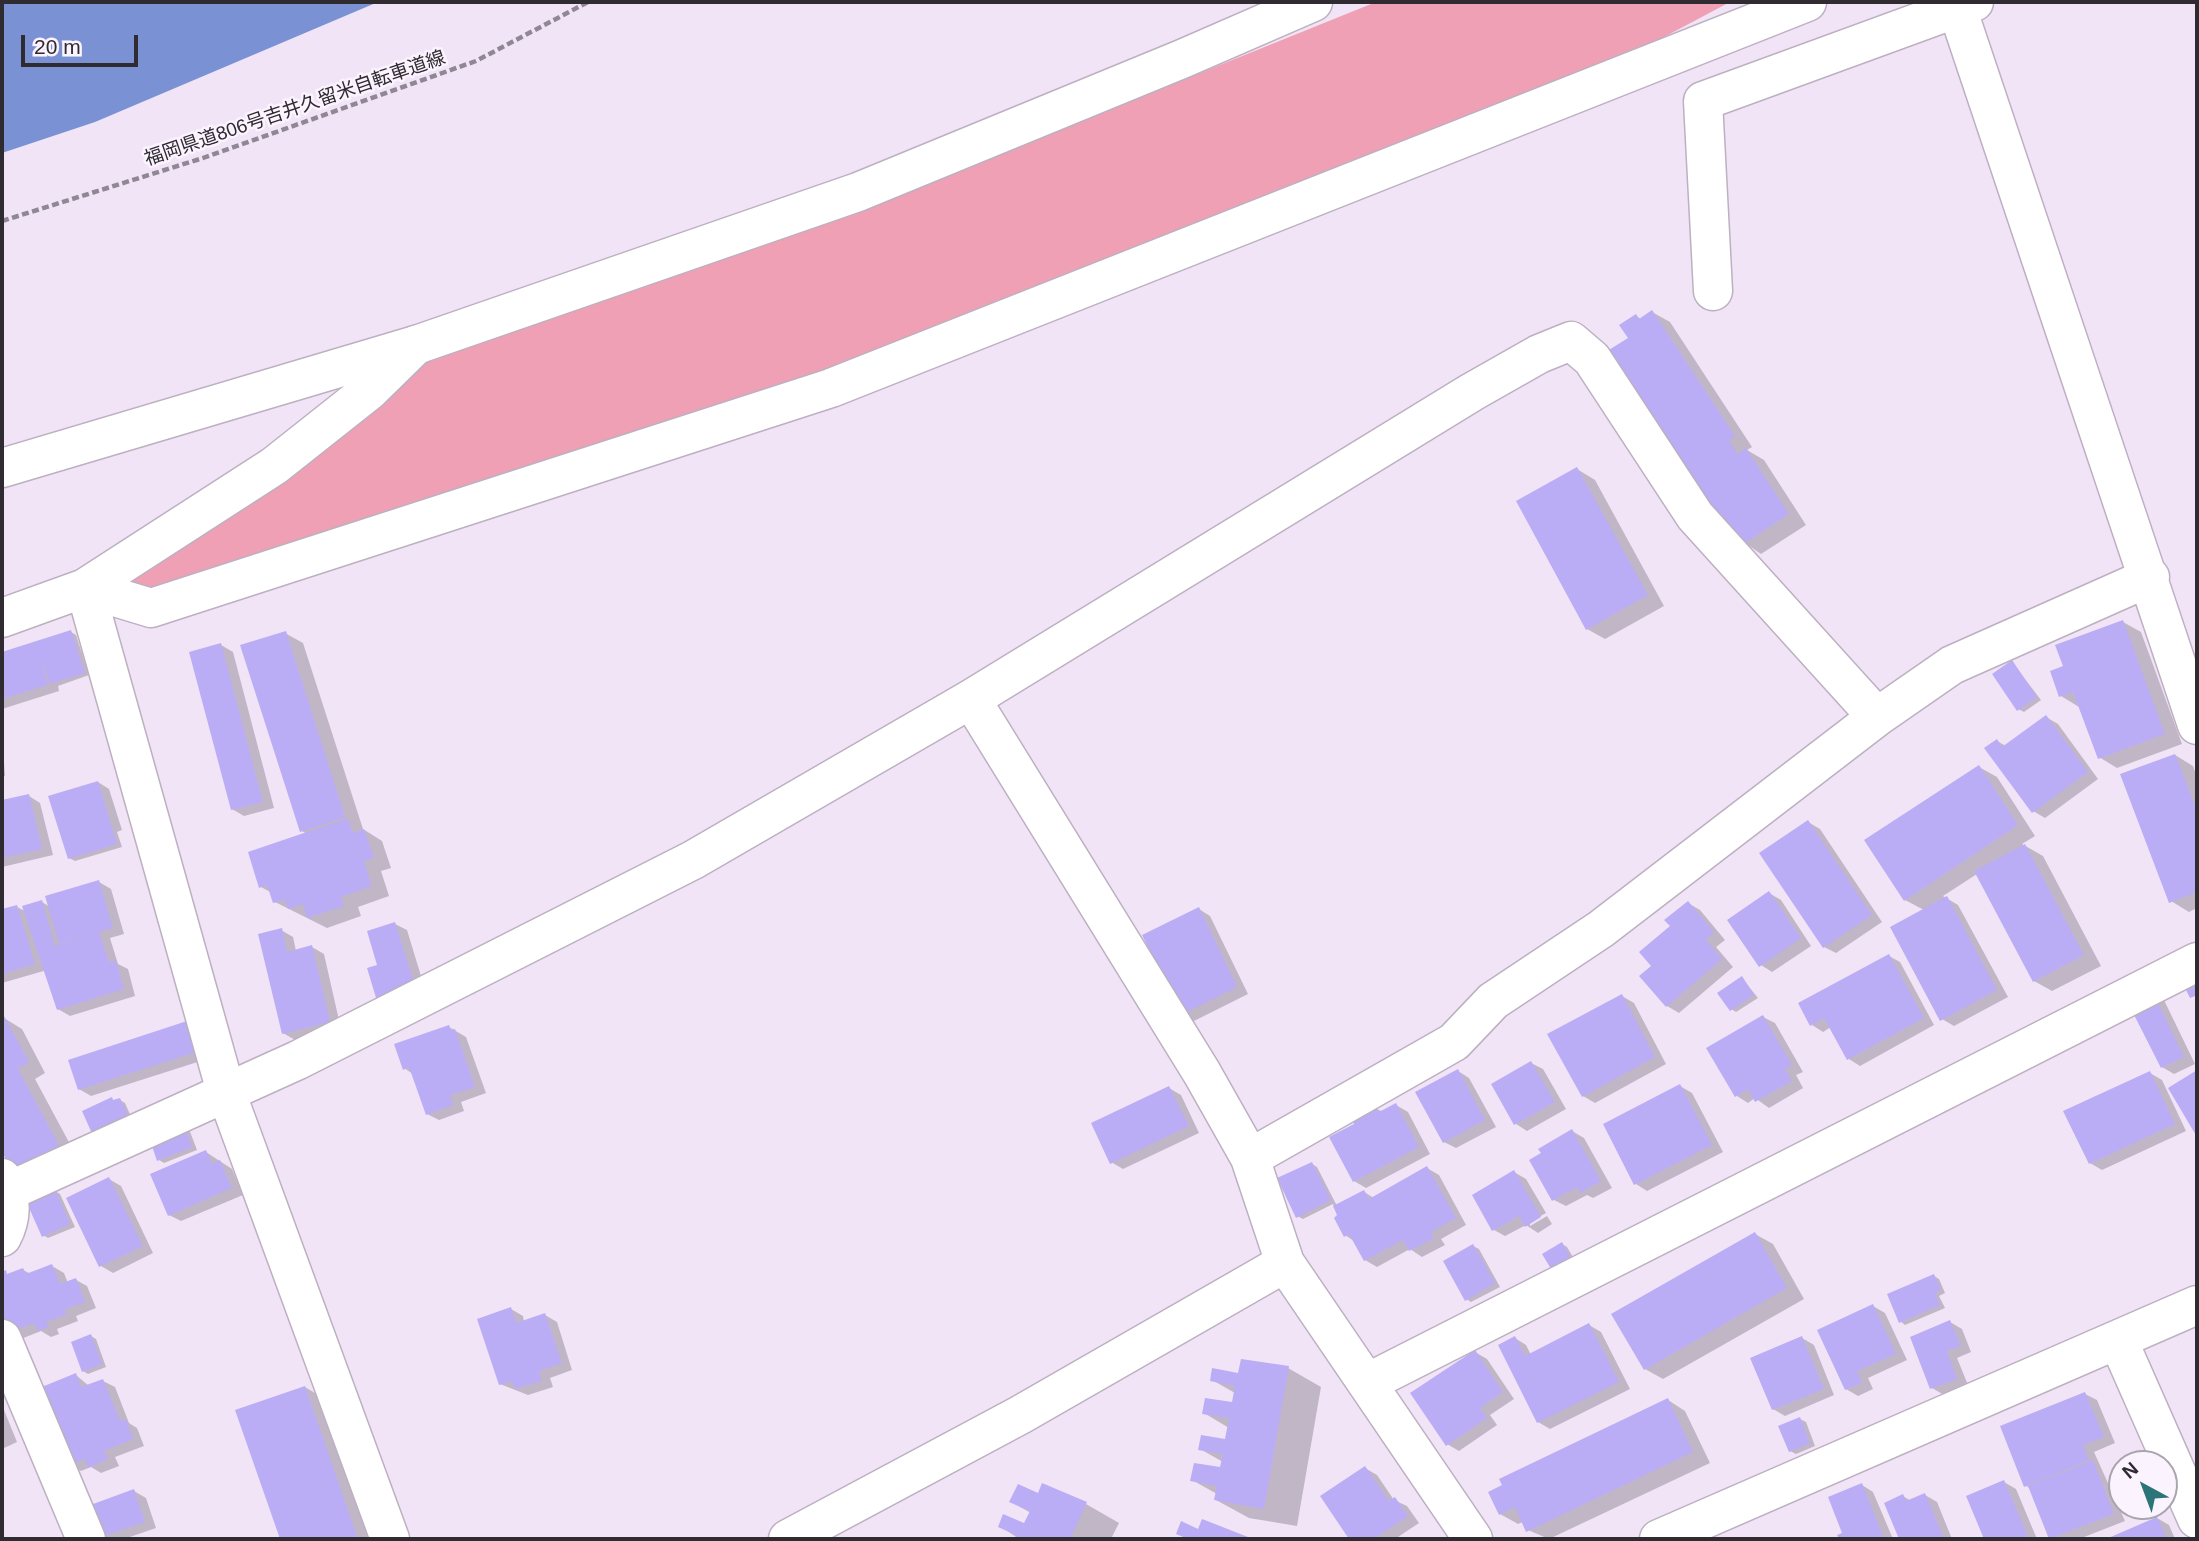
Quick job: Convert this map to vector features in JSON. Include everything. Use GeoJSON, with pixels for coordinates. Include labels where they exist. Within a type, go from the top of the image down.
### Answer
{"type":"FeatureCollection","features":[{"type":"Feature","properties":{"kind":"street"},"geometry":{"type":"LineString","coordinates":[[2,468],[416,345],[858,192],[1182,60],[1313,2]]}},
{"type":"Feature","properties":{"kind":"street"},"geometry":{"type":"LineString","coordinates":[[85,588],[151,608],[831,388],[1807,2]]}},
{"type":"Feature","properties":{"kind":"street"},"geometry":{"type":"LineString","coordinates":[[1713,291],[1703,101],[1962,4],[2196,720]]}},
{"type":"Feature","properties":{"kind":"street"},"geometry":{"type":"LineString","coordinates":[[2,1237],[10,1223],[5,1185],[226,1092],[380,1020],[693,860],[971,699],[1472,392],[1539,354],[1571,341],[1591,359],[1695,516],[1877,717]]}},
{"type":"Feature","properties":{"kind":"street"},"geometry":{"type":"LineString","coordinates":[[2,618],[85,588],[274,467],[370,390],[416,345]]}},
{"type":"Feature","properties":{"kind":"street"},"geometry":{"type":"LineString","coordinates":[[1250,1158],[1454,1042],[1493,1001],[1601,929],[1877,717],[1952,665],[2150,577]]}},
{"type":"Feature","properties":{"kind":"street"},"geometry":{"type":"LineString","coordinates":[[85,588],[226,1092],[390,1539]]}},
{"type":"Feature","properties":{"kind":"street"},"geometry":{"type":"LineString","coordinates":[[971,699],[1202,1073],[1250,1158],[1285,1263],[1473,1539]]}},
{"type":"Feature","properties":{"kind":"street"},"geometry":{"type":"LineString","coordinates":[[1367,1383],[2197,962]]}},
{"type":"Feature","properties":{"kind":"street"},"geometry":{"type":"LineString","coordinates":[[788,1539],[1020,1415],[1285,1263]]}},
{"type":"Feature","properties":{"kind":"street"},"geometry":{"type":"LineString","coordinates":[[1659,1539],[2197,1305]]}},
{"type":"Feature","properties":{"kind":"street"},"geometry":{"type":"LineString","coordinates":[[2,1339],[86,1539]]}},
{"type":"Feature","properties":{"kind":"street"},"geometry":{"type":"LineString","coordinates":[[2118,1340],[2197,1519]]}},
{"type":"Feature","properties":{"kind":"path","name":"福岡県道806号吉井久留米自転車道線"},"geometry":{"type":"LineString","coordinates":[[2,221],[203,158],[476,61],[587,2]]}},
{"type":"Feature","properties":{"kind":"shaded area"},"geometry":{"type":"Polygon","coordinates":[[[1376,2],[1730,2],[1634,53],[855,365],[155,588],[121,580],[348,433],[423,354],[930,182],[1376,2]]]}},
{"type":"Feature","properties":{"kind":"water"},"geometry":{"type":"Polygon","coordinates":[[[2,2],[378,2],[95,122],[2,153],[2,2]]]}},
{"type":"Feature","properties":{"kind":"building"},"geometry":{"type":"Polygon","coordinates":[[[1652,310],[1735,436],[1729,440],[1737,454],[1746,448],[1789,514],[1742,545],[1726,521],[1718,526],[1604,353],[1628,338],[1619,325],[1636,314],[1639,319],[1652,310]]]}},
{"type":"Feature","properties":{"kind":"building"},"geometry":{"type":"Polygon","coordinates":[[[1577,467],[1648,595],[1586,630],[1516,501],[1577,467]]]}},
{"type":"Feature","properties":{"kind":"building"},"geometry":{"type":"Polygon","coordinates":[[[2123,620],[2165,734],[2098,759],[2073,692],[2059,697],[2050,671],[2063,666],[2055,645],[2123,620]]]}},
{"type":"Feature","properties":{"kind":"building"},"geometry":{"type":"Polygon","coordinates":[[[71,630],[85,673],[50,684],[41,659],[48,685],[2,699],[2,652],[71,630]]]}},
{"type":"Feature","properties":{"kind":"building"},"geometry":{"type":"Polygon","coordinates":[[[286,631],[345,817],[300,832],[240,645],[286,631]]]}},
{"type":"Feature","properties":{"kind":"building"},"geometry":{"type":"Polygon","coordinates":[[[221,643],[263,802],[231,810],[189,652],[221,643]]]}},
{"type":"Feature","properties":{"kind":"building"},"geometry":{"type":"Polygon","coordinates":[[[2012,660],[2037,697],[2017,711],[1992,674],[2012,660]]]}},
{"type":"Feature","properties":{"kind":"building"},"geometry":{"type":"Polygon","coordinates":[[[2046,715],[2088,772],[2032,813],[1984,748],[1997,739],[2002,747],[2046,715]]]}},
{"type":"Feature","properties":{"kind":"building"},"geometry":{"type":"Polygon","coordinates":[[[2175,754],[2197,811],[2197,892],[2169,903],[2120,774],[2175,754]]]}},
{"type":"Feature","properties":{"kind":"building"},"geometry":{"type":"Polygon","coordinates":[[[1979,765],[2018,825],[1904,901],[1864,840],[1979,765]]]}},
{"type":"Feature","properties":{"kind":"building"},"geometry":{"type":"Polygon","coordinates":[[[98,781],[117,844],[68,859],[48,796],[98,781]]]}},
{"type":"Feature","properties":{"kind":"building"},"geometry":{"type":"Polygon","coordinates":[[[29,794],[42,849],[2,858],[2,800],[29,794]]]}},
{"type":"Feature","properties":{"kind":"building"},"geometry":{"type":"Polygon","coordinates":[[[348,818],[353,833],[364,829],[374,858],[364,861],[372,886],[341,897],[344,906],[307,918],[303,904],[288,909],[285,900],[273,903],[267,885],[259,888],[248,852],[348,818]]]}},
{"type":"Feature","properties":{"kind":"building"},"geometry":{"type":"Polygon","coordinates":[[[1808,820],[1872,915],[1823,948],[1759,853],[1808,820]]]}},
{"type":"Feature","properties":{"kind":"building"},"geometry":{"type":"Polygon","coordinates":[[[2025,844],[2084,955],[2033,982],[1974,871],[2025,844]]]}},
{"type":"Feature","properties":{"kind":"building"},"geometry":{"type":"Polygon","coordinates":[[[99,880],[113,928],[99,932],[109,962],[116,961],[124,989],[57,1010],[22,906],[42,900],[55,946],[93,935],[59,944],[45,896],[99,880]]]}},
{"type":"Feature","properties":{"kind":"building"},"geometry":{"type":"Polygon","coordinates":[[[1769,891],[1801,938],[1759,967],[1727,920],[1769,891]]]}},
{"type":"Feature","properties":{"kind":"building"},"geometry":{"type":"Polygon","coordinates":[[[1947,896],[1997,990],[1940,1021],[1890,927],[1947,896]]]}},
{"type":"Feature","properties":{"kind":"building"},"geometry":{"type":"Polygon","coordinates":[[[1688,901],[1714,932],[1706,940],[1722,959],[1666,1007],[1639,976],[1651,966],[1639,952],[1670,926],[1664,920],[1688,901]]]}},
{"type":"Feature","properties":{"kind":"building"},"geometry":{"type":"Polygon","coordinates":[[[17,905],[35,964],[2,974],[2,909],[17,905]]]}},
{"type":"Feature","properties":{"kind":"building"},"geometry":{"type":"Polygon","coordinates":[[[1199,907],[1237,987],[1181,1015],[1142,935],[1199,907]]]}},
{"type":"Feature","properties":{"kind":"building"},"geometry":{"type":"Polygon","coordinates":[[[395,922],[417,992],[380,1011],[367,968],[377,965],[367,931],[395,922]]]}},
{"type":"Feature","properties":{"kind":"building"},"geometry":{"type":"Polygon","coordinates":[[[282,928],[287,952],[312,945],[330,1022],[282,1034],[258,934],[282,928]]]}},
{"type":"Feature","properties":{"kind":"building"},"geometry":{"type":"Polygon","coordinates":[[[1889,954],[1924,1018],[1847,1060],[1824,1018],[1810,1026],[1798,1003],[1889,954]]]}},
{"type":"Feature","properties":{"kind":"building"},"geometry":{"type":"Polygon","coordinates":[[[2197,975],[2197,1000],[2195,996],[2190,998],[2182,982],[2197,975]]]}},
{"type":"Feature","properties":{"kind":"building"},"geometry":{"type":"Polygon","coordinates":[[[1742,976],[1754,995],[1730,1011],[1717,993],[1742,976]]]}},
{"type":"Feature","properties":{"kind":"building"},"geometry":{"type":"Polygon","coordinates":[[[2151,989],[2184,1057],[2161,1068],[2127,1001],[2151,989]]]}},
{"type":"Feature","properties":{"kind":"building"},"geometry":{"type":"Polygon","coordinates":[[[1622,994],[1655,1057],[1582,1097],[1547,1034],[1622,994]]]}},
{"type":"Feature","properties":{"kind":"building"},"geometry":{"type":"Polygon","coordinates":[[[1763,1015],[1792,1065],[1785,1069],[1792,1081],[1755,1102],[1748,1089],[1735,1097],[1706,1048],[1763,1015]]]}},
{"type":"Feature","properties":{"kind":"building"},"geometry":{"type":"Polygon","coordinates":[[[4,1016],[29,1062],[18,1069],[61,1149],[11,1169],[2,1152],[4,1016]]]}},
{"type":"Feature","properties":{"kind":"building"},"geometry":{"type":"Polygon","coordinates":[[[187,1021],[196,1052],[78,1090],[68,1060],[187,1021]]]}},
{"type":"Feature","properties":{"kind":"building"},"geometry":{"type":"Polygon","coordinates":[[[449,1025],[451,1030],[455,1029],[475,1087],[450,1095],[453,1105],[426,1115],[409,1067],[403,1070],[394,1044],[449,1025]]]}},
{"type":"Feature","properties":{"kind":"building"},"geometry":{"type":"Polygon","coordinates":[[[1531,1061],[1555,1102],[1514,1125],[1491,1084],[1531,1061]]]}},
{"type":"Feature","properties":{"kind":"building"},"geometry":{"type":"Polygon","coordinates":[[[1458,1069],[1485,1120],[1443,1143],[1415,1092],[1458,1069]]]}},
{"type":"Feature","properties":{"kind":"building"},"geometry":{"type":"Polygon","coordinates":[[[2197,1070],[2197,1137],[2168,1088],[2197,1070]]]}},
{"type":"Feature","properties":{"kind":"building"},"geometry":{"type":"Polygon","coordinates":[[[2150,1071],[2175,1124],[2089,1164],[2063,1111],[2150,1071]]]}},
{"type":"Feature","properties":{"kind":"building"},"geometry":{"type":"Polygon","coordinates":[[[1680,1084],[1712,1145],[1634,1185],[1603,1124],[1680,1084]]]}},
{"type":"Feature","properties":{"kind":"building"},"geometry":{"type":"Polygon","coordinates":[[[1169,1086],[1189,1126],[1110,1164],[1091,1123],[1169,1086]]]}},
{"type":"Feature","properties":{"kind":"building"},"geometry":{"type":"Polygon","coordinates":[[[112,1097],[113,1100],[120,1098],[129,1118],[94,1138],[82,1111],[112,1097]]]}},
{"type":"Feature","properties":{"kind":"building"},"geometry":{"type":"Polygon","coordinates":[[[1396,1103],[1419,1147],[1353,1182],[1329,1137],[1354,1124],[1352,1118],[1375,1106],[1379,1112],[1396,1103]]]}},
{"type":"Feature","properties":{"kind":"building"},"geometry":{"type":"Polygon","coordinates":[[[184,1124],[192,1147],[157,1161],[149,1137],[184,1124]]]}},
{"type":"Feature","properties":{"kind":"building"},"geometry":{"type":"Polygon","coordinates":[[[1572,1129],[1601,1181],[1580,1193],[1577,1187],[1552,1201],[1529,1160],[1541,1153],[1538,1149],[1572,1129]]]}},
{"type":"Feature","properties":{"kind":"building"},"geometry":{"type":"Polygon","coordinates":[[[206,1150],[212,1164],[220,1160],[232,1188],[168,1216],[150,1174],[206,1150]]]}},
{"type":"Feature","properties":{"kind":"building"},"geometry":{"type":"Polygon","coordinates":[[[1312,1162],[1331,1200],[1296,1218],[1277,1178],[1312,1162]]]}},
{"type":"Feature","properties":{"kind":"building"},"geometry":{"type":"Polygon","coordinates":[[[1427,1166],[1456,1218],[1431,1232],[1434,1238],[1409,1251],[1403,1240],[1364,1261],[1349,1234],[1344,1237],[1334,1218],[1337,1215],[1333,1206],[1364,1190],[1369,1199],[1427,1166]]]}},
{"type":"Feature","properties":{"kind":"building"},"geometry":{"type":"Polygon","coordinates":[[[1514,1170],[1541,1217],[1525,1227],[1519,1216],[1492,1231],[1472,1195],[1514,1170]]]}},
{"type":"Feature","properties":{"kind":"building"},"geometry":{"type":"Polygon","coordinates":[[[109,1177],[143,1246],[99,1267],[66,1198],[109,1177]]]}},
{"type":"Feature","properties":{"kind":"building"},"geometry":{"type":"Polygon","coordinates":[[[55,1189],[70,1224],[42,1237],[26,1201],[55,1189]]]}},
{"type":"Feature","properties":{"kind":"building"},"geometry":{"type":"Polygon","coordinates":[[[1755,1232],[1787,1288],[1644,1370],[1611,1314],[1755,1232]]]}},
{"type":"Feature","properties":{"kind":"building"},"geometry":{"type":"Polygon","coordinates":[[[1562,1242],[1575,1266],[1556,1277],[1542,1254],[1562,1242]]]}},
{"type":"Feature","properties":{"kind":"building"},"geometry":{"type":"Polygon","coordinates":[[[1473,1244],[1495,1283],[1465,1301],[1443,1261],[1473,1244]]]}},
{"type":"Feature","properties":{"kind":"building"},"geometry":{"type":"Polygon","coordinates":[[[52,1264],[60,1284],[76,1278],[85,1302],[65,1309],[67,1314],[46,1322],[49,1327],[38,1331],[34,1323],[8,1333],[2,1316],[2,1272],[6,1270],[7,1274],[23,1268],[26,1274],[52,1264]]]}},
{"type":"Feature","properties":{"kind":"building"},"geometry":{"type":"Polygon","coordinates":[[[1934,1274],[1941,1290],[1935,1293],[1940,1305],[1899,1323],[1887,1294],[1934,1274]]]}},
{"type":"Feature","properties":{"kind":"building"},"geometry":{"type":"Polygon","coordinates":[[[1873,1304],[1896,1354],[1857,1371],[1862,1383],[1845,1390],[1817,1330],[1873,1304]]]}},
{"type":"Feature","properties":{"kind":"building"},"geometry":{"type":"Polygon","coordinates":[[[511,1307],[516,1323],[545,1313],[562,1363],[539,1371],[542,1381],[515,1389],[512,1381],[499,1385],[477,1319],[511,1307]]]}},
{"type":"Feature","properties":{"kind":"building"},"geometry":{"type":"Polygon","coordinates":[[[1950,1320],[1961,1346],[1947,1351],[1957,1379],[1930,1389],[1910,1337],[1950,1320]]]}},
{"type":"Feature","properties":{"kind":"building"},"geometry":{"type":"Polygon","coordinates":[[[1589,1323],[1619,1382],[1537,1423],[1498,1345],[1515,1336],[1525,1356],[1589,1323]]]}},
{"type":"Feature","properties":{"kind":"building"},"geometry":{"type":"Polygon","coordinates":[[[91,1334],[102,1364],[82,1372],[71,1342],[91,1334]]]}},
{"type":"Feature","properties":{"kind":"building"},"geometry":{"type":"Polygon","coordinates":[[[1802,1336],[1824,1389],[1772,1410],[1750,1358],[1802,1336]]]}},
{"type":"Feature","properties":{"kind":"building"},"geometry":{"type":"Polygon","coordinates":[[[1475,1350],[1503,1392],[1480,1408],[1487,1418],[1446,1446],[1410,1393],[1475,1350]]]}},
{"type":"Feature","properties":{"kind":"building"},"geometry":{"type":"Polygon","coordinates":[[[1241,1359],[1289,1366],[1264,1509],[1214,1500],[1217,1486],[1190,1481],[1194,1463],[1220,1467],[1223,1454],[1198,1450],[1201,1435],[1225,1439],[1229,1418],[1202,1414],[1205,1398],[1232,1402],[1235,1386],[1210,1381],[1212,1368],[1238,1373],[1241,1359]]]}},
{"type":"Feature","properties":{"kind":"building"},"geometry":{"type":"Polygon","coordinates":[[[76,1373],[81,1387],[103,1379],[120,1421],[126,1419],[133,1439],[104,1451],[108,1459],[88,1468],[85,1459],[68,1465],[32,1391],[76,1373]]]}},
{"type":"Feature","properties":{"kind":"building"},"geometry":{"type":"Polygon","coordinates":[[[305,1386],[358,1539],[280,1539],[235,1410],[305,1386]]]}},
{"type":"Feature","properties":{"kind":"building"},"geometry":{"type":"Polygon","coordinates":[[[2085,1392],[2104,1437],[2083,1445],[2089,1460],[2024,1487],[2000,1426],[2085,1392]]]}},
{"type":"Feature","properties":{"kind":"building"},"geometry":{"type":"Polygon","coordinates":[[[1668,1398],[1693,1452],[1526,1532],[1515,1507],[1499,1515],[1488,1492],[1502,1485],[1499,1479],[1668,1398]]]}},
{"type":"Feature","properties":{"kind":"building"},"geometry":{"type":"Polygon","coordinates":[[[1800,1417],[1810,1443],[1789,1452],[1778,1426],[1800,1417]]]}},
{"type":"Feature","properties":{"kind":"building"},"geometry":{"type":"Polygon","coordinates":[[[2093,1460],[2108,1499],[2108,1516],[2049,1539],[2028,1486],[2093,1460]]]}},
{"type":"Feature","properties":{"kind":"building"},"geometry":{"type":"Polygon","coordinates":[[[1365,1466],[1389,1501],[1395,1497],[1408,1516],[1374,1539],[1349,1539],[1320,1496],[1365,1466]]]}},
{"type":"Feature","properties":{"kind":"building"},"geometry":{"type":"Polygon","coordinates":[[[2004,1480],[2029,1539],[1984,1539],[1966,1496],[2004,1480]]]}},
{"type":"Feature","properties":{"kind":"building"},"geometry":{"type":"Polygon","coordinates":[[[1042,1483],[1087,1502],[1070,1539],[1017,1539],[1018,1536],[998,1527],[1003,1514],[1024,1523],[1030,1511],[1009,1502],[1018,1484],[1038,1493],[1042,1483]]]}},
{"type":"Feature","properties":{"kind":"building"},"geometry":{"type":"Polygon","coordinates":[[[1862,1483],[1884,1539],[1839,1539],[1837,1535],[1842,1533],[1828,1497],[1862,1483]]]}},
{"type":"Feature","properties":{"kind":"building"},"geometry":{"type":"Polygon","coordinates":[[[134,1489],[145,1522],[96,1539],[85,1507],[134,1489]]]}},
{"type":"Feature","properties":{"kind":"building"},"geometry":{"type":"Polygon","coordinates":[[[1925,1493],[1944,1539],[1899,1539],[1884,1503],[1903,1494],[1906,1501],[1925,1493]]]}},
{"type":"Feature","properties":{"kind":"building"},"geometry":{"type":"Polygon","coordinates":[[[1202,1519],[1248,1537],[1188,1539],[1176,1534],[1181,1521],[1198,1529],[1202,1519]]]}},
{"type":"Feature","properties":{"kind":"building"},"geometry":{"type":"Polygon","coordinates":[[[2150,1520],[2158,1520],[2167,1539],[2106,1539],[2150,1520]]]}}]}
